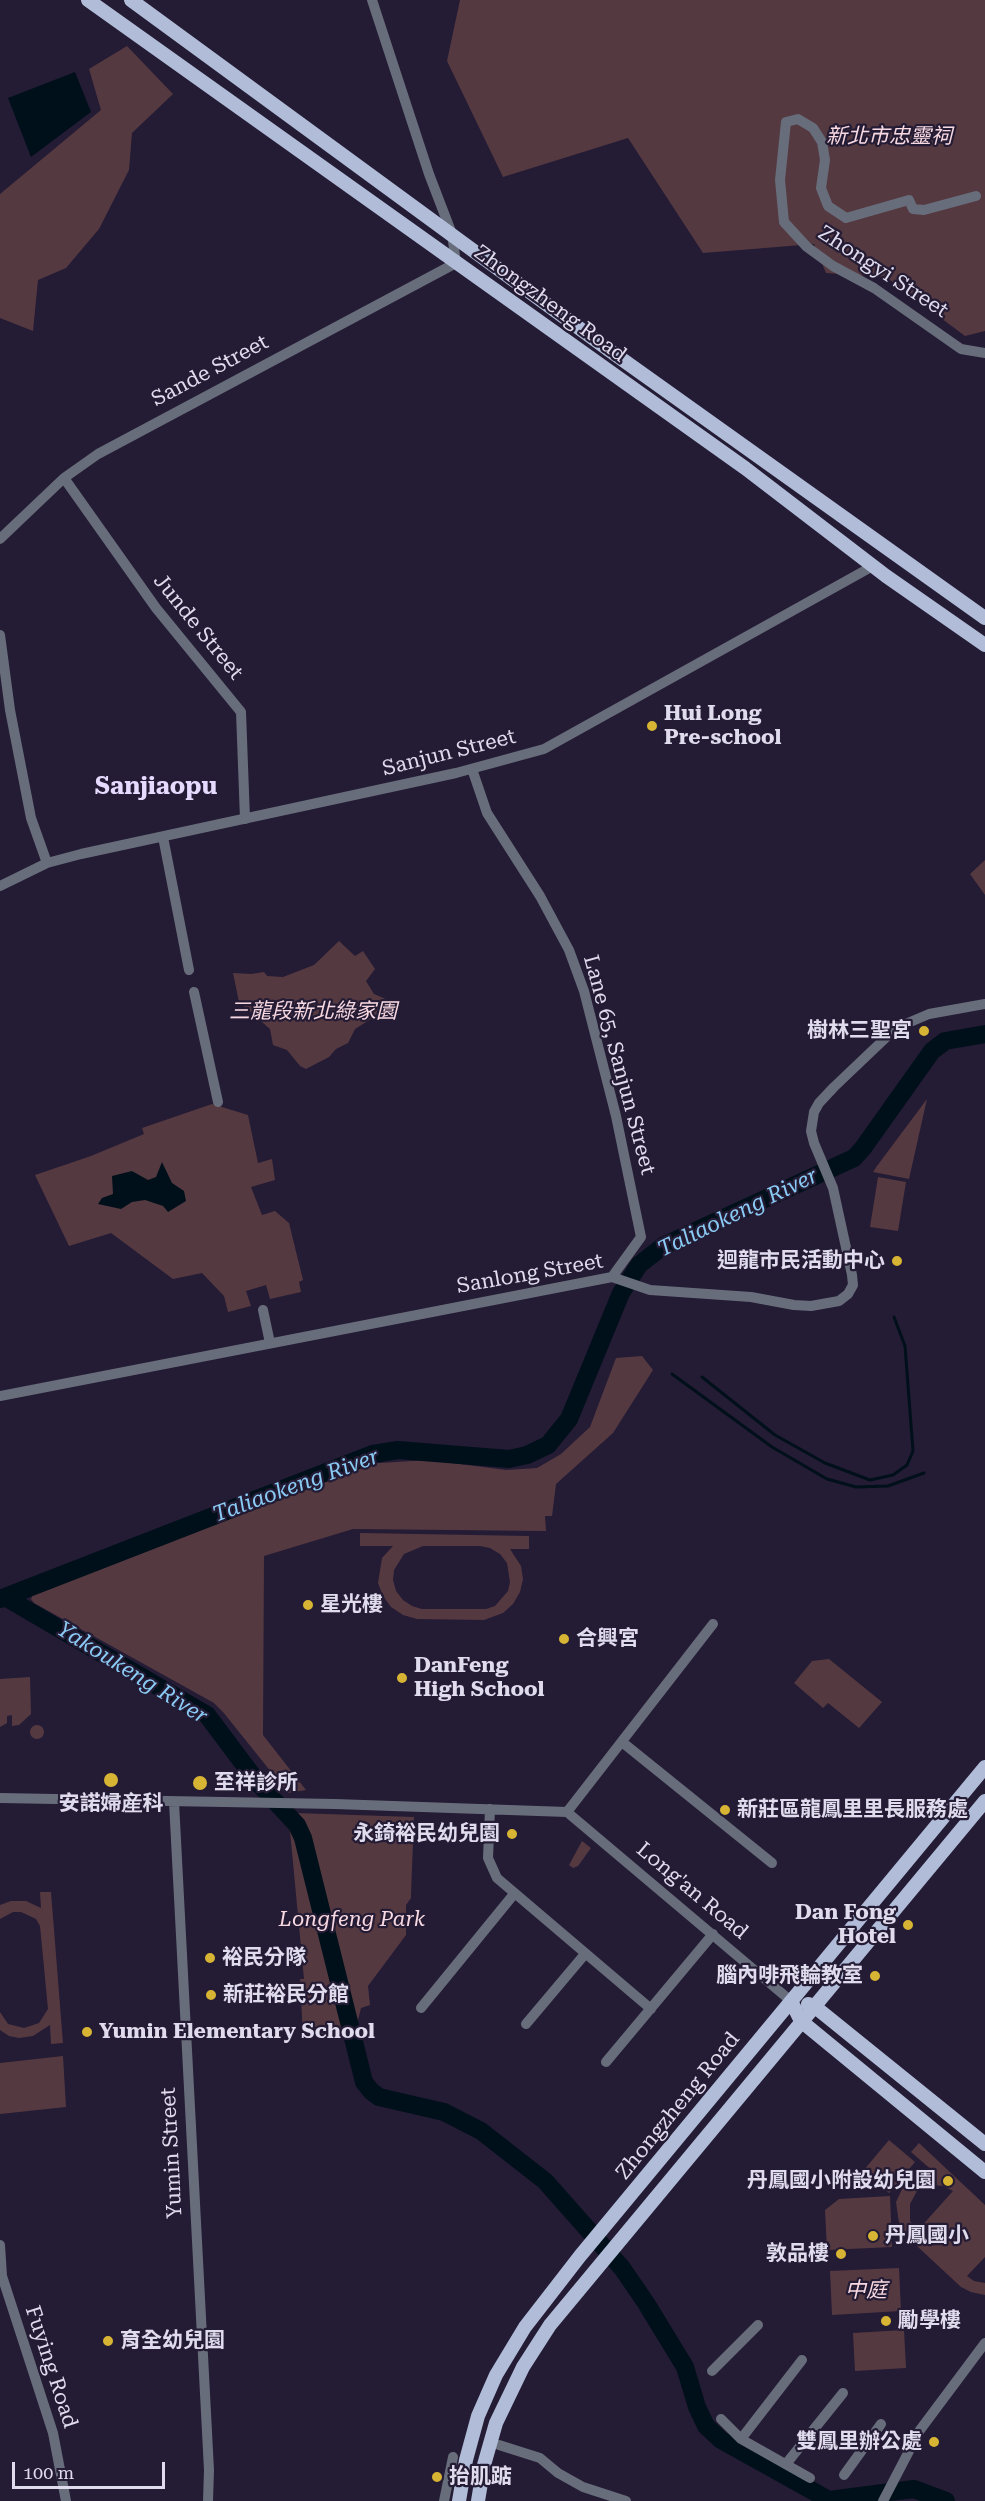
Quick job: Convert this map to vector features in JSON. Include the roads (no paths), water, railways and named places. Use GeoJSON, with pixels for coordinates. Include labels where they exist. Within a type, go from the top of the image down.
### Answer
{"type":"FeatureCollection","features":[{"type":"Feature","properties":{"kind":"main road","name":"Zhongzheng Road"},"geometry":{"type":"LineString","coordinates":[[88,0],[745,468],[873,566],[985,645]]}},
{"type":"Feature","properties":{"kind":"main road","name":"Zhongzheng Road"},"geometry":{"type":"LineString","coordinates":[[131,0],[609,350],[985,618]]}},
{"type":"Feature","properties":{"kind":"main road"},"geometry":{"type":"LineString","coordinates":[[873,566],[894,551]]}},
{"type":"Feature","properties":{"kind":"main road","name":"Zhongzheng Road"},"geometry":{"type":"LineString","coordinates":[[459,2501],[475,2424],[496,2375],[525,2327],[580,2256],[985,1767]]}},
{"type":"Feature","properties":{"kind":"main road","name":"Zhongzheng Road"},"geometry":{"type":"LineString","coordinates":[[478,2501],[493,2431],[523,2367],[550,2325],[985,1801]]}},
{"type":"Feature","properties":{"kind":"main road"},"geometry":{"type":"LineString","coordinates":[[791,2001],[814,2006],[985,2144]]}},
{"type":"Feature","properties":{"kind":"main road"},"geometry":{"type":"LineString","coordinates":[[791,2001],[801,2021],[985,2172]]}},
{"type":"Feature","properties":{"kind":"main road"},"geometry":{"type":"LineString","coordinates":[[475,2424],[493,2431]]}},
{"type":"Feature","properties":{"kind":"street"},"geometry":{"type":"LineString","coordinates":[[372,0],[429,174],[452,234],[456,263]]}},
{"type":"Feature","properties":{"kind":"street","name":"Zhongyi Street"},"geometry":{"type":"LineString","coordinates":[[976,196],[924,210],[913,209],[909,200],[846,219],[828,206],[821,188],[825,160],[822,142],[813,128],[798,119],[786,122],[780,180],[784,222],[807,248],[833,266],[874,288],[962,349],[985,353]]}},
{"type":"Feature","properties":{"kind":"street","name":"Sande Street"},"geometry":{"type":"LineString","coordinates":[[0,539],[75,468],[132,435],[456,263]]}},
{"type":"Feature","properties":{"kind":"street","name":"Junde Street"},"geometry":{"type":"LineString","coordinates":[[64,478],[156,608],[241,712],[245,819]]}},
{"type":"Feature","properties":{"kind":"street","name":"Sanjun Street"},"geometry":{"type":"LineString","coordinates":[[0,886],[47,863],[472,769],[544,750],[873,566]]}},
{"type":"Feature","properties":{"kind":"street"},"geometry":{"type":"LineString","coordinates":[[0,635],[10,710],[31,818],[47,863]]}},
{"type":"Feature","properties":{"kind":"street","name":"Lane 65, Sanjun Street"},"geometry":{"type":"LineString","coordinates":[[472,769],[487,813],[540,896],[569,950],[584,991],[616,1116],[637,1211],[640,1237],[615,1278]]}},
{"type":"Feature","properties":{"kind":"street"},"geometry":{"type":"LineString","coordinates":[[163,837],[189,970]]}},
{"type":"Feature","properties":{"kind":"street"},"geometry":{"type":"LineString","coordinates":[[194,992],[218,1102]]}},
{"type":"Feature","properties":{"kind":"street","name":"Sanlong Street"},"geometry":{"type":"LineString","coordinates":[[0,1396],[270,1342],[615,1278],[650,1290],[751,1297],[794,1305],[811,1306],[839,1301],[848,1294],[854,1284],[833,1188],[820,1162],[811,1131],[814,1112],[819,1103],[854,1067],[896,1028],[929,1014],[985,1004]]}},
{"type":"Feature","properties":{"kind":"street"},"geometry":{"type":"LineString","coordinates":[[263,1310],[270,1342]]}},
{"type":"Feature","properties":{"kind":"street"},"geometry":{"type":"LineString","coordinates":[[0,1798],[567,1812],[713,1624]]}},
{"type":"Feature","properties":{"kind":"street"},"geometry":{"type":"LineString","coordinates":[[622,1742],[772,1863]]}},
{"type":"Feature","properties":{"kind":"street","name":"Yumin Street"},"geometry":{"type":"LineString","coordinates":[[174,1802],[208,2459],[208,2501]]}},
{"type":"Feature","properties":{"kind":"street"},"geometry":{"type":"LineString","coordinates":[[490,1809],[488,1845],[492,1871],[514,1894],[651,2009]]}},
{"type":"Feature","properties":{"kind":"street","name":"Long'an Road"},"geometry":{"type":"LineString","coordinates":[[567,1812],[791,2001]]}},
{"type":"Feature","properties":{"kind":"street"},"geometry":{"type":"LineString","coordinates":[[421,2008],[514,1894]]}},
{"type":"Feature","properties":{"kind":"street"},"geometry":{"type":"LineString","coordinates":[[606,2062],[713,1934]]}},
{"type":"Feature","properties":{"kind":"street"},"geometry":{"type":"LineString","coordinates":[[526,2024],[585,1954]]}},
{"type":"Feature","properties":{"kind":"street","name":"Fuying Road"},"geometry":{"type":"LineString","coordinates":[[0,2245],[2,2276],[53,2433],[66,2501]]}},
{"type":"Feature","properties":{"kind":"street"},"geometry":{"type":"LineString","coordinates":[[712,2371],[758,2325]]}},
{"type":"Feature","properties":{"kind":"street"},"geometry":{"type":"LineString","coordinates":[[883,2501],[932,2414],[985,2343]]}},
{"type":"Feature","properties":{"kind":"street"},"geometry":{"type":"LineString","coordinates":[[741,2439],[802,2360]]}},
{"type":"Feature","properties":{"kind":"street"},"geometry":{"type":"LineString","coordinates":[[786,2464],[843,2393]]}},
{"type":"Feature","properties":{"kind":"street"},"geometry":{"type":"LineString","coordinates":[[721,2419],[741,2439],[810,2478]]}},
{"type":"Feature","properties":{"kind":"street"},"geometry":{"type":"LineString","coordinates":[[844,2475],[881,2424]]}},
{"type":"Feature","properties":{"kind":"street"},"geometry":{"type":"LineString","coordinates":[[499,2445],[540,2458],[558,2473],[583,2487],[627,2501]]}},
{"type":"Feature","properties":{"kind":"street"},"geometry":{"type":"LineString","coordinates":[[444,2501],[453,2457]]}},
{"type":"Feature","properties":{"kind":"water"},"geometry":{"type":"Polygon","coordinates":[[[75,72],[91,112],[31,157],[8,98],[75,72]]]}},
{"type":"Feature","properties":{"kind":"water"},"geometry":{"type":"Polygon","coordinates":[[[162,1162],[172,1183],[184,1191],[186,1201],[168,1212],[163,1206],[145,1200],[132,1202],[121,1209],[98,1204],[102,1198],[113,1194],[112,1176],[132,1171],[148,1180],[156,1177],[162,1162]]]}},
{"type":"Feature","properties":{"kind":"waterway","name":"Taliaokeng River"},"geometry":{"type":"LineString","coordinates":[[0,1599],[373,1454],[398,1450],[509,1459],[527,1455],[548,1445],[569,1419],[621,1293],[639,1265],[663,1246],[854,1158],[932,1051],[945,1041],[985,1034]]}},
{"type":"Feature","properties":{"kind":"waterway"},"geometry":{"type":"LineString","coordinates":[[702,1377],[775,1435],[825,1463],[870,1480],[893,1475],[907,1465],[913,1451],[905,1346],[894,1317]]}},
{"type":"Feature","properties":{"kind":"waterway"},"geometry":{"type":"LineString","coordinates":[[672,1374],[772,1447],[827,1479],[856,1487],[888,1486],[924,1473]]}},
{"type":"Feature","properties":{"kind":"waterway","name":"Yakoukeng River"},"geometry":{"type":"LineString","coordinates":[[5,1597],[207,1715],[258,1783],[297,1825],[303,1838],[364,2082],[379,2097],[444,2112],[481,2131],[545,2181],[622,2268],[646,2303],[685,2367],[697,2407],[706,2426],[721,2440],[829,2500],[914,2489],[946,2501]]}},
{"type":"Feature","properties":{"kind":"place","name":"Hui Long Pre-school"},"geometry":{"type":"Point","coordinates":[652,726]}},
{"type":"Feature","properties":{"kind":"place","name":"樹林三聖宮"},"geometry":{"type":"Point","coordinates":[924,1031]}},
{"type":"Feature","properties":{"kind":"place","name":"迴龍市民活動中心"},"geometry":{"type":"Point","coordinates":[897,1261]}},
{"type":"Feature","properties":{"kind":"place","name":"星光樓"},"geometry":{"type":"Point","coordinates":[308,1605]}},
{"type":"Feature","properties":{"kind":"place","name":"合興宮"},"geometry":{"type":"Point","coordinates":[564,1639]}},
{"type":"Feature","properties":{"kind":"place","name":"DanFeng High School"},"geometry":{"type":"Point","coordinates":[402,1678]}},
{"type":"Feature","properties":{"kind":"place","name":"安諾婦産科"},"geometry":{"type":"Point","coordinates":[111,1780]}},
{"type":"Feature","properties":{"kind":"place","name":"至祥診所"},"geometry":{"type":"Point","coordinates":[200,1783]}},
{"type":"Feature","properties":{"kind":"place","name":"新莊區龍鳳里里長服務處"},"geometry":{"type":"Point","coordinates":[725,1810]}},
{"type":"Feature","properties":{"kind":"place","name":"永錡裕民幼兒園"},"geometry":{"type":"Point","coordinates":[512,1834]}},
{"type":"Feature","properties":{"kind":"place","name":"Dan Fong Hotel"},"geometry":{"type":"Point","coordinates":[908,1925]}},
{"type":"Feature","properties":{"kind":"place","name":"裕民分隊"},"geometry":{"type":"Point","coordinates":[210,1958]}},
{"type":"Feature","properties":{"kind":"place","name":"腦內啡飛輪教室"},"geometry":{"type":"Point","coordinates":[875,1976]}},
{"type":"Feature","properties":{"kind":"place","name":"新莊裕民分館"},"geometry":{"type":"Point","coordinates":[211,1995]}},
{"type":"Feature","properties":{"kind":"place","name":"Yumin Elementary School"},"geometry":{"type":"Point","coordinates":[87,2032]}},
{"type":"Feature","properties":{"kind":"place","name":"丹鳳國小附設幼兒園"},"geometry":{"type":"Point","coordinates":[948,2181]}},
{"type":"Feature","properties":{"kind":"place","name":"丹鳳國小"},"geometry":{"type":"Point","coordinates":[873,2236]}},
{"type":"Feature","properties":{"kind":"place","name":"敦品樓"},"geometry":{"type":"Point","coordinates":[841,2254]}},
{"type":"Feature","properties":{"kind":"place","name":"勵學樓"},"geometry":{"type":"Point","coordinates":[886,2321]}},
{"type":"Feature","properties":{"kind":"place","name":"育全幼兒園"},"geometry":{"type":"Point","coordinates":[108,2341]}},
{"type":"Feature","properties":{"kind":"place","name":"雙鳳里辦公處"},"geometry":{"type":"Point","coordinates":[934,2442]}},
{"type":"Feature","properties":{"kind":"place","name":"抬肌踮"},"geometry":{"type":"Point","coordinates":[437,2477]}},
{"type":"Feature","properties":{"kind":"district","name":"Sanjiaopu"},"geometry":{"type":"Point","coordinates":[156,787]}},
{"type":"Feature","properties":{"kind":"park label","name":"新北市忠靈祠"},"geometry":{"type":"Point","coordinates":[889,137]}},
{"type":"Feature","properties":{"kind":"park label","name":"三龍段新北綠家園"},"geometry":{"type":"Point","coordinates":[313,1012]}},
{"type":"Feature","properties":{"kind":"park label","name":"Longfeng Park"},"geometry":{"type":"Point","coordinates":[352,1920]}},
{"type":"Feature","properties":{"kind":"park label","name":"中庭"},"geometry":{"type":"Point","coordinates":[866,2291]}}]}
